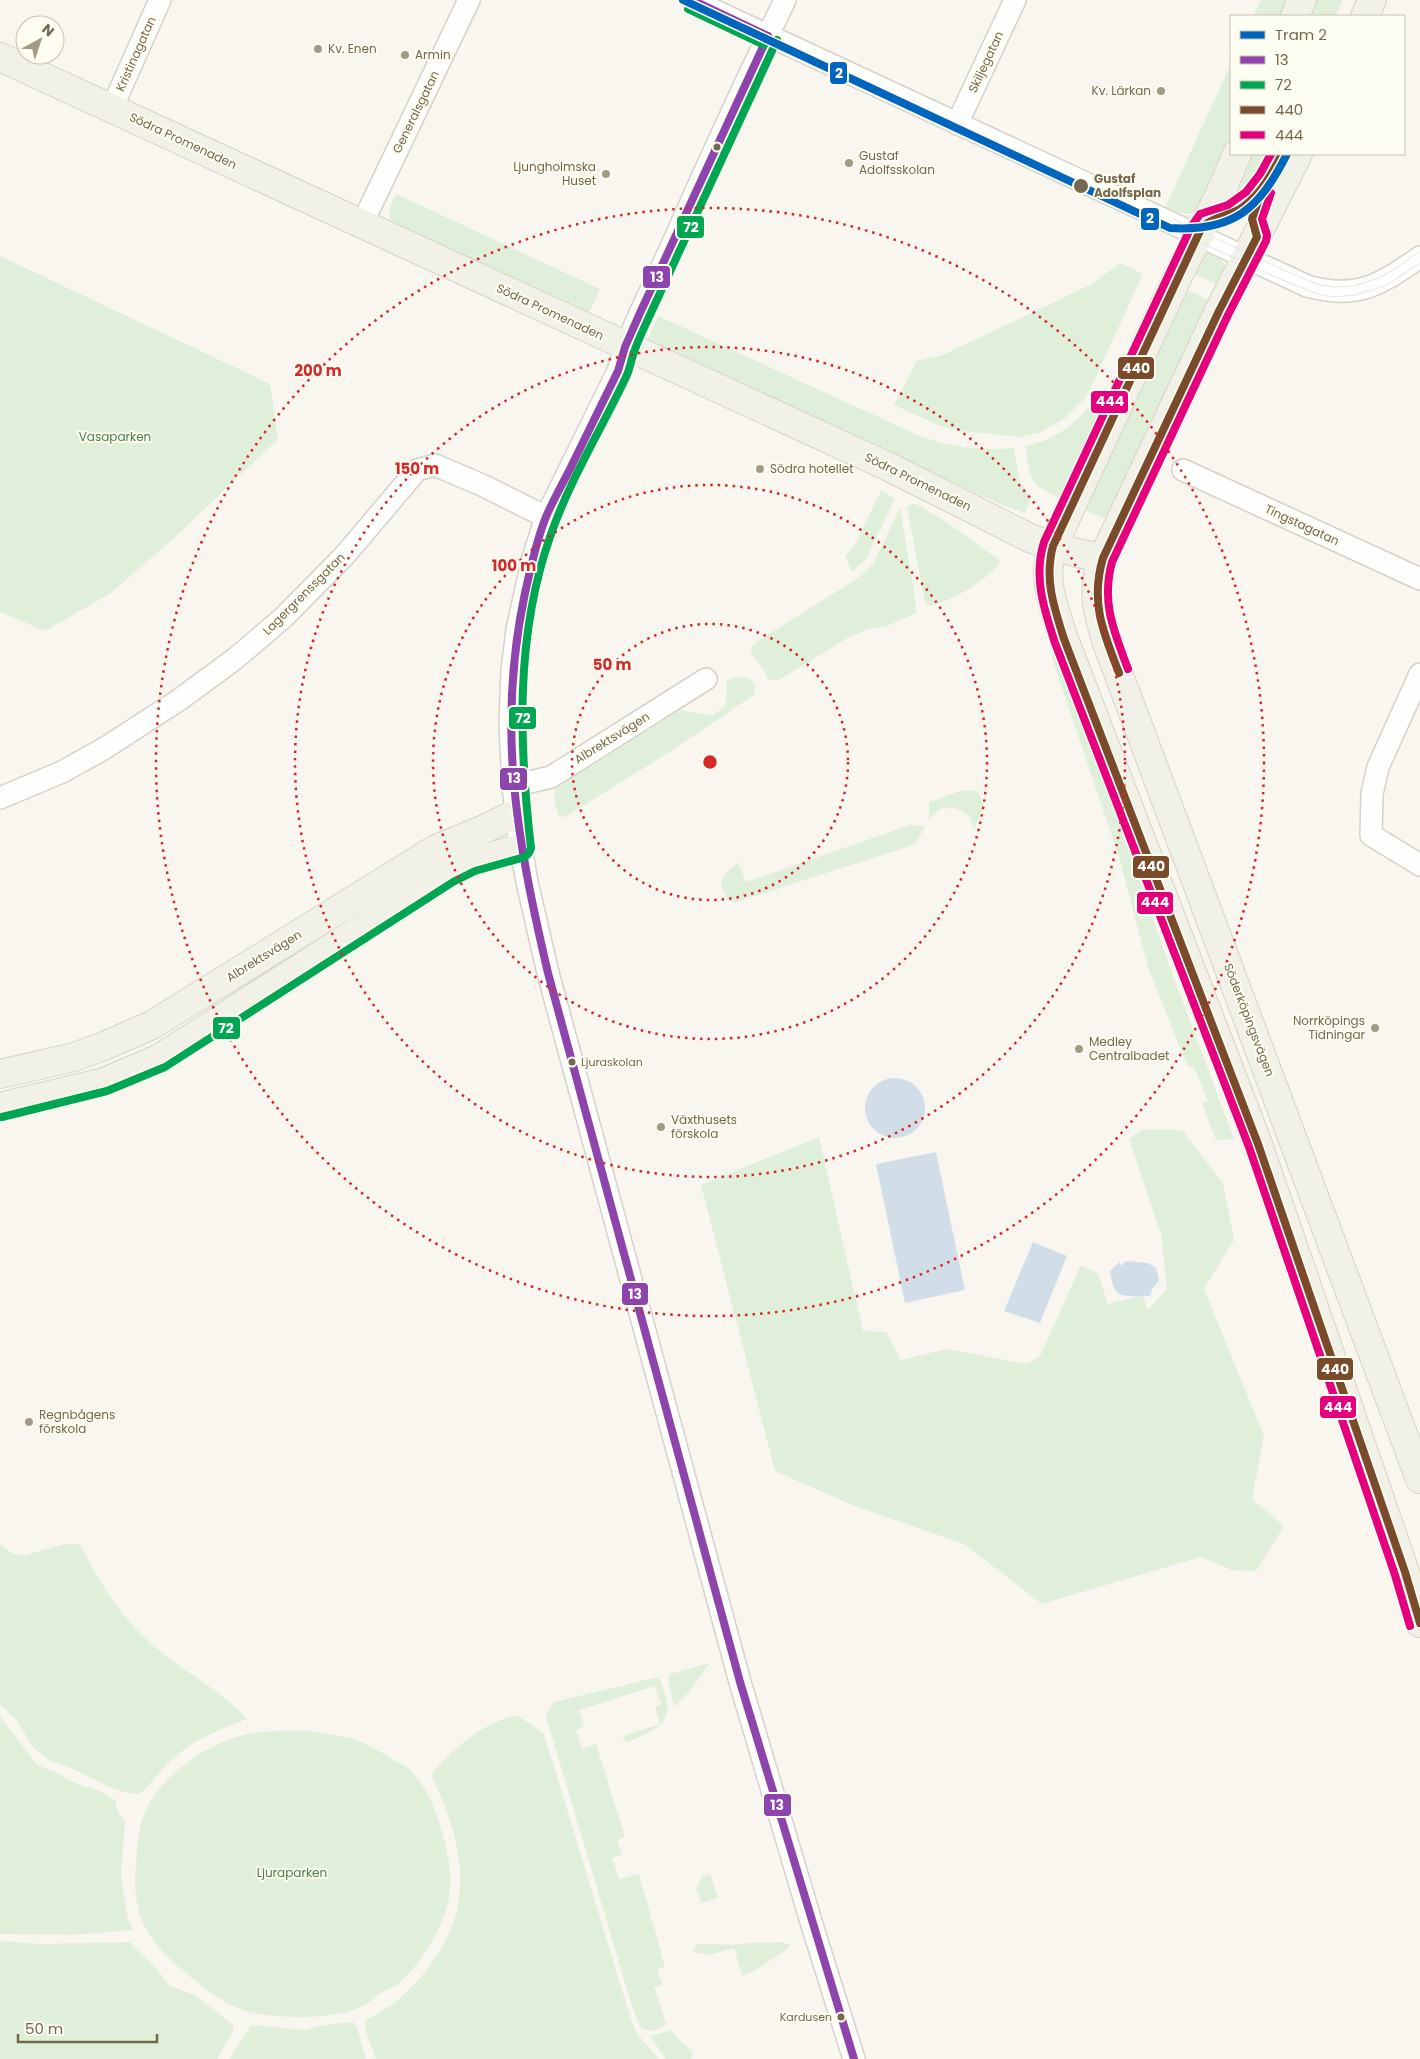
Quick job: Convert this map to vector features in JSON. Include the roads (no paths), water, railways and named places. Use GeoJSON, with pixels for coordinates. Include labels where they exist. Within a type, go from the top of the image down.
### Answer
{"type":"FeatureCollection","features":[{"type":"Feature","properties":{"kind":"main road"},"geometry":{"type":"LineString","coordinates":[[1295,15],[1302,0]]}},
{"type":"Feature","properties":{"kind":"main road"},"geometry":{"type":"LineString","coordinates":[[1365,15],[1372,0]]}},
{"type":"Feature","properties":{"kind":"main road","name":"Södra Promenaden"},"geometry":{"type":"LineString","coordinates":[[0,57],[934,488],[1032,539],[1103,558]]}},
{"type":"Feature","properties":{"kind":"main road"},"geometry":{"type":"LineString","coordinates":[[1237,155],[1054,546],[1048,564],[1048,582],[1064,639],[1258,1144],[1405,1572],[1420,1623]]}},
{"type":"Feature","properties":{"kind":"main road","name":"Söderköpingsvägen"},"geometry":{"type":"LineString","coordinates":[[1298,155],[1219,311],[1103,558],[1097,576],[1096,588],[1101,622],[1107,643],[1420,1479]]}},
{"type":"Feature","properties":{"kind":"main road","name":"Albrektsvägen"},"geometry":{"type":"LineString","coordinates":[[0,1074],[74,1056],[104,1046],[152,1025],[436,849],[517,813]]}},
{"type":"Feature","properties":{"kind":"main road"},"geometry":{"type":"LineString","coordinates":[[0,1107],[104,1082],[160,1058],[448,873],[472,862],[521,848]]}},
{"type":"Feature","properties":{"kind":"street","name":"Kristinagatan"},"geometry":{"type":"LineString","coordinates":[[112,108],[160,0]]}},
{"type":"Feature","properties":{"kind":"street","name":"Generalsgatan"},"geometry":{"type":"LineString","coordinates":[[362,224],[469,0]]}},
{"type":"Feature","properties":{"kind":"street"},"geometry":{"type":"LineString","coordinates":[[692,0],[1307,286],[1335,292],[1352,291],[1389,279],[1420,257]]}},
{"type":"Feature","properties":{"kind":"street"},"geometry":{"type":"LineString","coordinates":[[785,0],[716,146],[626,347],[618,371],[546,517],[532,561],[517,630],[512,670],[510,724],[513,786],[521,848],[548,973],[740,1682],[854,2059]]}},
{"type":"Feature","properties":{"kind":"street","name":"Skiljegatan"},"geometry":{"type":"LineString","coordinates":[[957,124],[1015,0]]}},
{"type":"Feature","properties":{"kind":"street","name":"Lagergrenssgatan"},"geometry":{"type":"LineString","coordinates":[[0,798],[62,772],[105,748],[179,700],[236,658],[284,617],[345,555],[417,470],[435,465],[484,486],[546,517]]}},
{"type":"Feature","properties":{"kind":"street","name":"Tingstagatan"},"geometry":{"type":"LineString","coordinates":[[1183,470],[1420,579]]}},
{"type":"Feature","properties":{"kind":"street"},"geometry":{"type":"LineString","coordinates":[[1420,674],[1378,767],[1372,794],[1371,835],[1420,866]]}},
{"type":"Feature","properties":{"kind":"street","name":"Albrektsvägen"},"geometry":{"type":"LineString","coordinates":[[513,786],[551,777],[706,680]]}},
{"type":"Feature","properties":{"kind":"tram line","name":"2"},"geometry":{"type":"LineString","coordinates":[[683,0],[1170,228],[1211,226],[1228,221],[1242,213],[1255,203],[1266,189],[1286,155]]}},
{"type":"Feature","properties":{"kind":"tram line"},"geometry":{"type":"LineString","coordinates":[[1262,197],[1257,216],[1256,232],[1261,247],[1273,263]]}},
{"type":"Feature","properties":{"kind":"tram line"},"geometry":{"type":"LineString","coordinates":[[1174,219],[1290,273],[1317,284],[1335,287],[1353,286],[1376,279],[1392,271],[1420,251]]}},
{"type":"Feature","properties":{"kind":"tram line"},"geometry":{"type":"LineString","coordinates":[[1170,228],[1273,276],[1317,294],[1332,297],[1356,295],[1387,285],[1420,263]]}},
{"type":"Feature","properties":{"kind":"place","name":"Kv. Enen"},"geometry":{"type":"Point","coordinates":[318,49]}},
{"type":"Feature","properties":{"kind":"place","name":"Armin"},"geometry":{"type":"Point","coordinates":[405,55]}},
{"type":"Feature","properties":{"kind":"place","name":"Kv. Lärkan"},"geometry":{"type":"Point","coordinates":[1161,91]}},
{"type":"Feature","properties":{"kind":"place","name":"Gustaf Adolfsskolan"},"geometry":{"type":"Point","coordinates":[849,163]}},
{"type":"Feature","properties":{"kind":"place","name":"Ljungholmska Huset"},"geometry":{"type":"Point","coordinates":[606,174]}},
{"type":"Feature","properties":{"kind":"place","name":"Gustaf Adolfsplan"},"geometry":{"type":"Point","coordinates":[1081,186]}},
{"type":"Feature","properties":{"kind":"place","name":"Södra hotellet"},"geometry":{"type":"Point","coordinates":[760,469]}},
{"type":"Feature","properties":{"kind":"place","name":"Norrköpings Tidningar"},"geometry":{"type":"Point","coordinates":[1375,1028]}},
{"type":"Feature","properties":{"kind":"place","name":"Medley Centralbadet"},"geometry":{"type":"Point","coordinates":[1079,1049]}},
{"type":"Feature","properties":{"kind":"place","name":"Ljuraskolan"},"geometry":{"type":"Point","coordinates":[572,1062]}},
{"type":"Feature","properties":{"kind":"place","name":"Växthusets förskola"},"geometry":{"type":"Point","coordinates":[661,1127]}},
{"type":"Feature","properties":{"kind":"place","name":"Regnbågens förskola"},"geometry":{"type":"Point","coordinates":[29,1422]}},
{"type":"Feature","properties":{"kind":"place","name":"Kardusen"},"geometry":{"type":"Point","coordinates":[841,2017]}},
{"type":"Feature","properties":{"kind":"park label","name":"Vasaparken"},"geometry":{"type":"Point","coordinates":[115,437]}},
{"type":"Feature","properties":{"kind":"park label","name":"Ljuraparken"},"geometry":{"type":"Point","coordinates":[292,1873]}}]}
